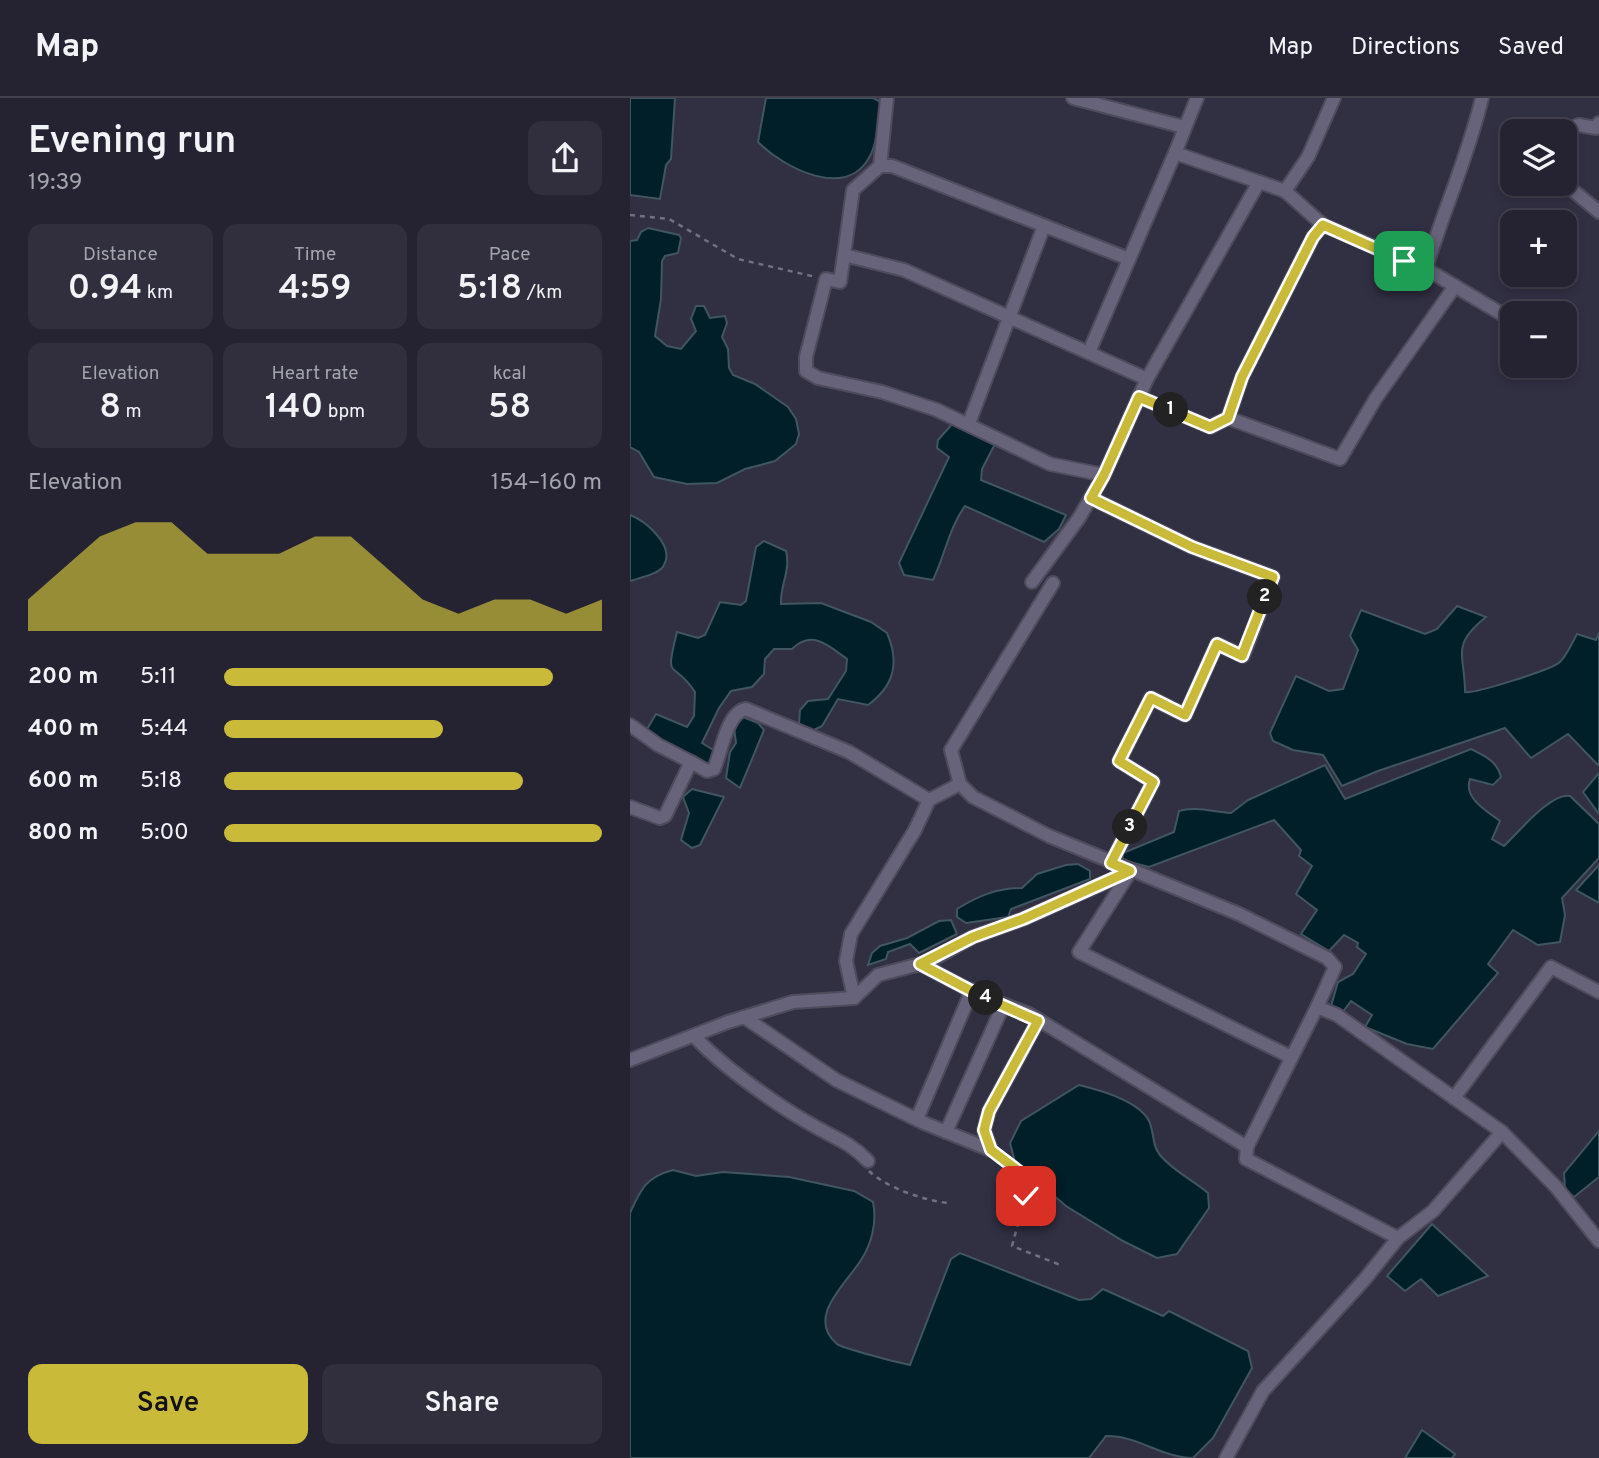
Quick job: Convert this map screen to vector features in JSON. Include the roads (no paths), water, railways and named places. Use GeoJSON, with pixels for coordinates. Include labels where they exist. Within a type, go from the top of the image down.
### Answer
{"type":"FeatureCollection","features":[{"type":"Feature","properties":{"kind":"street"},"geometry":{"type":"LineString","coordinates":[[880,166],[887,98]]}},
{"type":"Feature","properties":{"kind":"street"},"geometry":{"type":"LineString","coordinates":[[1073,98],[1184,127]]}},
{"type":"Feature","properties":{"kind":"street"},"geometry":{"type":"LineString","coordinates":[[1089,352],[1198,98]]}},
{"type":"Feature","properties":{"kind":"street"},"geometry":{"type":"LineString","coordinates":[[1285,191],[1308,157],[1334,98]]}},
{"type":"Feature","properties":{"kind":"street"},"geometry":{"type":"LineString","coordinates":[[1426,269],[1439,223],[1467,155],[1482,98]]}},
{"type":"Feature","properties":{"kind":"street"},"geometry":{"type":"LineString","coordinates":[[1577,126],[1598,127]]}},
{"type":"Feature","properties":{"kind":"street"},"geometry":{"type":"LineString","coordinates":[[1175,153],[1285,191],[1323,225],[1426,269],[1500,313]]}},
{"type":"Feature","properties":{"kind":"street"},"geometry":{"type":"LineString","coordinates":[[1104,475],[1049,464],[969,423],[919,403],[818,378],[806,371],[806,357],[826,279],[840,282],[853,190],[880,166],[892,166],[1129,258]]}},
{"type":"Feature","properties":{"kind":"street"},"geometry":{"type":"LineString","coordinates":[[1032,582],[1091,498],[1147,379],[1259,182]]}},
{"type":"Feature","properties":{"kind":"street"},"geometry":{"type":"LineString","coordinates":[[1577,194],[1599,212]]}},
{"type":"Feature","properties":{"kind":"street"},"geometry":{"type":"LineString","coordinates":[[1139,397],[1210,427],[1228,418],[1242,377],[1303,257],[1323,225]]}},
{"type":"Feature","properties":{"kind":"street"},"geometry":{"type":"LineString","coordinates":[[969,423],[1044,226]]}},
{"type":"Feature","properties":{"kind":"street"},"geometry":{"type":"LineString","coordinates":[[844,255],[904,270],[1147,379]]}},
{"type":"Feature","properties":{"kind":"street"},"geometry":{"type":"LineString","coordinates":[[1228,418],[1340,459],[1376,398],[1423,336],[1454,286]]}},
{"type":"Feature","properties":{"kind":"street"},"geometry":{"type":"LineString","coordinates":[[1091,498],[1192,547],[1273,577],[1242,656],[1217,644],[1185,715],[1151,698],[1119,761],[1153,782],[1111,863]]}},
{"type":"Feature","properties":{"kind":"street"},"geometry":{"type":"LineString","coordinates":[[1053,583],[951,750],[960,784],[974,797],[995,808],[1111,863],[1239,914],[1334,963],[1333,976],[1247,1147],[1246,1159],[1398,1238]]}},
{"type":"Feature","properties":{"kind":"street"},"geometry":{"type":"LineString","coordinates":[[630,724],[658,745],[707,771],[714,769],[733,718],[740,710],[746,709],[849,752],[929,800]]}},
{"type":"Feature","properties":{"kind":"street"},"geometry":{"type":"LineString","coordinates":[[630,807],[660,818],[665,816],[691,762]]}},
{"type":"Feature","properties":{"kind":"street"},"geometry":{"type":"LineString","coordinates":[[854,998],[846,961],[851,934],[915,830],[929,800],[960,784]]}},
{"type":"Feature","properties":{"kind":"street"},"geometry":{"type":"LineString","coordinates":[[630,1060],[744,1017],[793,1002],[854,998],[878,975],[920,964],[973,937],[1023,919],[1130,871]]}},
{"type":"Feature","properties":{"kind":"street"},"geometry":{"type":"LineString","coordinates":[[1130,871],[1079,952],[1291,1057]]}},
{"type":"Feature","properties":{"kind":"street"},"geometry":{"type":"LineString","coordinates":[[920,964],[1003,1006],[1028,1014],[1247,1147]]}},
{"type":"Feature","properties":{"kind":"street"},"geometry":{"type":"LineString","coordinates":[[1454,1098],[1551,967],[1599,992]]}},
{"type":"Feature","properties":{"kind":"street"},"geometry":{"type":"LineString","coordinates":[[917,1119],[972,990]]}},
{"type":"Feature","properties":{"kind":"street"},"geometry":{"type":"LineString","coordinates":[[946,1132],[1003,1006]]}},
{"type":"Feature","properties":{"kind":"street"},"geometry":{"type":"LineString","coordinates":[[1317,1007],[1337,1015],[1503,1132],[1556,1187],[1599,1241]]}},
{"type":"Feature","properties":{"kind":"street"},"geometry":{"type":"LineString","coordinates":[[744,1017],[836,1080],[917,1119],[991,1150],[984,1130],[989,1111],[1038,1021]]}},
{"type":"Feature","properties":{"kind":"street"},"geometry":{"type":"LineString","coordinates":[[695,1037],[778,1102],[814,1126],[853,1145],[868,1161]]}},
{"type":"Feature","properties":{"kind":"street"},"geometry":{"type":"LineString","coordinates":[[1226,1458],[1263,1391],[1365,1279],[1398,1238],[1433,1211],[1503,1132]]}},
{"type":"Feature","properties":{"kind":"water"},"geometry":{"type":"Polygon","coordinates":[[[630,98],[675,98],[671,159],[666,165],[660,199],[630,195],[630,98]]]}},
{"type":"Feature","properties":{"kind":"water"},"geometry":{"type":"Polygon","coordinates":[[[766,98],[873,98],[881,102],[870,156],[860,169],[846,176],[815,176],[799,170],[758,142],[766,98]]]}},
{"type":"Feature","properties":{"kind":"water"},"geometry":{"type":"Polygon","coordinates":[[[648,228],[679,235],[681,238],[678,253],[665,256],[662,261],[661,299],[655,336],[667,346],[681,349],[696,331],[691,319],[696,306],[704,306],[710,318],[725,316],[727,323],[722,337],[728,349],[729,368],[733,375],[755,384],[788,407],[796,419],[799,434],[796,444],[775,461],[745,469],[717,483],[687,484],[654,477],[639,452],[630,447],[630,241],[637,240],[641,232],[648,228]]]}},
{"type":"Feature","properties":{"kind":"water"},"geometry":{"type":"Polygon","coordinates":[[[954,422],[995,444],[982,469],[981,480],[1066,515],[1059,529],[1044,542],[965,506],[955,523],[933,580],[904,575],[899,563],[949,457],[937,448],[938,440],[954,422]]]}},
{"type":"Feature","properties":{"kind":"water"},"geometry":{"type":"Polygon","coordinates":[[[630,515],[657,535],[666,557],[664,565],[658,571],[630,581],[630,515]]]}},
{"type":"Feature","properties":{"kind":"water"},"geometry":{"type":"Polygon","coordinates":[[[764,541],[786,551],[787,565],[781,604],[821,603],[871,622],[887,633],[893,654],[892,673],[884,690],[868,705],[838,699],[822,726],[810,732],[799,724],[800,710],[808,701],[828,699],[846,671],[847,659],[826,644],[813,640],[799,643],[792,649],[774,649],[765,659],[764,674],[752,687],[731,691],[719,708],[702,743],[718,753],[707,768],[646,731],[656,714],[687,727],[694,716],[695,692],[671,665],[677,632],[698,638],[705,635],[720,602],[741,605],[746,601],[756,547],[764,541]]]}},
{"type":"Feature","properties":{"kind":"water"},"geometry":{"type":"Polygon","coordinates":[[[1457,606],[1486,617],[1464,643],[1462,659],[1465,692],[1498,685],[1554,665],[1565,656],[1577,634],[1596,640],[1599,633],[1599,766],[1568,734],[1531,758],[1505,728],[1342,786],[1323,755],[1293,750],[1273,741],[1270,733],[1296,676],[1329,691],[1343,689],[1358,650],[1350,636],[1361,610],[1425,634],[1437,629],[1457,606]]]}},
{"type":"Feature","properties":{"kind":"water"},"geometry":{"type":"Polygon","coordinates":[[[743,717],[758,723],[764,730],[740,788],[726,778],[730,752],[736,743],[734,727],[743,717]]]}},
{"type":"Feature","properties":{"kind":"water"},"geometry":{"type":"Polygon","coordinates":[[[1471,749],[1493,763],[1501,777],[1493,785],[1470,779],[1473,798],[1500,821],[1492,839],[1504,846],[1544,807],[1562,796],[1570,796],[1599,824],[1599,858],[1562,898],[1565,915],[1560,942],[1538,945],[1513,930],[1488,964],[1498,973],[1433,1049],[1407,1044],[1365,1027],[1372,1015],[1351,1001],[1342,1013],[1331,1006],[1338,982],[1353,974],[1366,954],[1357,947],[1358,943],[1344,935],[1329,951],[1301,934],[1317,910],[1296,894],[1312,866],[1299,856],[1301,850],[1274,820],[1149,867],[1122,860],[1123,853],[1174,832],[1179,811],[1198,809],[1231,813],[1248,800],[1325,765],[1345,799],[1471,749]]]}},
{"type":"Feature","properties":{"kind":"water"},"geometry":{"type":"Polygon","coordinates":[[[1599,773],[1599,814],[1583,792],[1599,773]]]}},
{"type":"Feature","properties":{"kind":"water"},"geometry":{"type":"Polygon","coordinates":[[[692,789],[724,797],[700,845],[692,848],[681,840],[689,813],[683,797],[692,789]]]}},
{"type":"Feature","properties":{"kind":"water"},"geometry":{"type":"Polygon","coordinates":[[[1078,864],[1090,871],[1090,879],[1011,909],[1008,917],[966,923],[957,917],[957,909],[980,897],[1004,889],[1022,888],[1037,874],[1078,864]]]}},
{"type":"Feature","properties":{"kind":"water"},"geometry":{"type":"Polygon","coordinates":[[[1599,865],[1599,903],[1576,890],[1599,865]]]}},
{"type":"Feature","properties":{"kind":"water"},"geometry":{"type":"Polygon","coordinates":[[[951,920],[957,934],[919,953],[910,944],[888,952],[886,959],[868,965],[872,953],[880,946],[907,938],[939,921],[951,920]]]}},
{"type":"Feature","properties":{"kind":"water"},"geometry":{"type":"Polygon","coordinates":[[[1079,1085],[1117,1097],[1135,1106],[1148,1119],[1155,1147],[1160,1155],[1208,1193],[1209,1208],[1177,1254],[1157,1258],[1123,1241],[1066,1206],[1015,1162],[1010,1143],[1021,1121],[1079,1085]]]}},
{"type":"Feature","properties":{"kind":"water"},"geometry":{"type":"Polygon","coordinates":[[[1599,1131],[1599,1177],[1574,1197],[1565,1189],[1564,1173],[1599,1131]]]}},
{"type":"Feature","properties":{"kind":"water"},"geometry":{"type":"Polygon","coordinates":[[[673,1170],[696,1176],[723,1172],[789,1177],[854,1191],[873,1202],[874,1225],[868,1247],[832,1300],[825,1323],[828,1334],[837,1344],[849,1349],[910,1365],[951,1259],[960,1253],[1079,1300],[1091,1299],[1103,1289],[1163,1316],[1169,1311],[1248,1351],[1252,1368],[1213,1438],[1193,1458],[1171,1454],[1128,1439],[1106,1436],[1089,1458],[630,1458],[630,1213],[650,1180],[673,1170]]]}},
{"type":"Feature","properties":{"kind":"water"},"geometry":{"type":"Polygon","coordinates":[[[1432,1224],[1488,1276],[1438,1296],[1421,1279],[1405,1291],[1387,1276],[1432,1224]]]}},
{"type":"Feature","properties":{"kind":"water"},"geometry":{"type":"Polygon","coordinates":[[[1422,1430],[1455,1454],[1452,1458],[1405,1458],[1422,1430]]]}}]}
